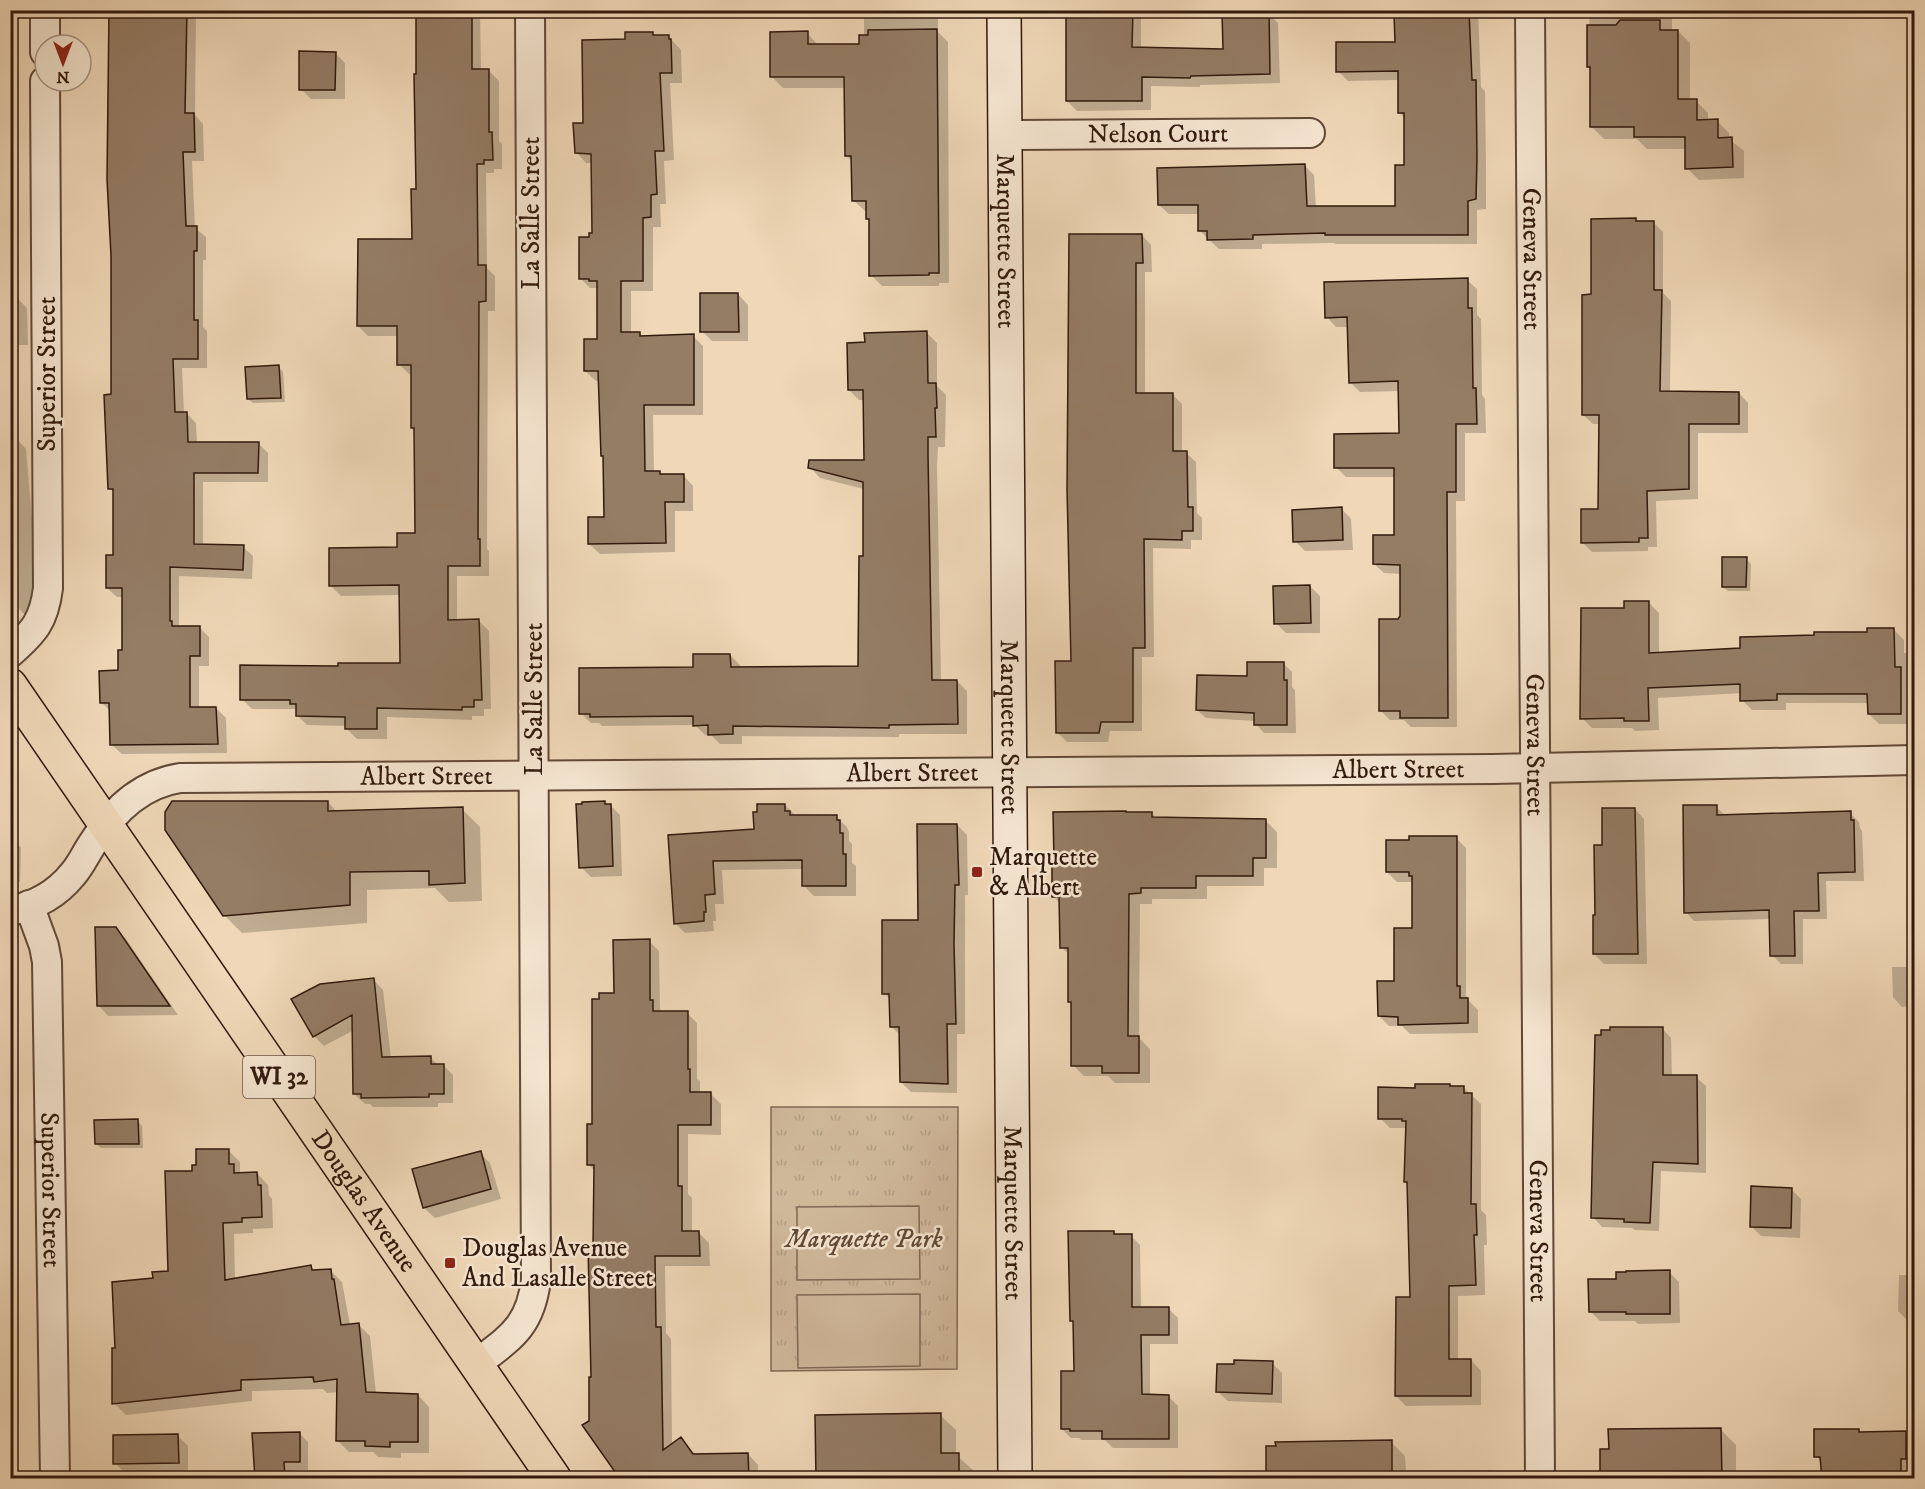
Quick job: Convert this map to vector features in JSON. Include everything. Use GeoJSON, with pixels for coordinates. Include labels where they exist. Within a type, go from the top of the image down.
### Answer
{"type":"FeatureCollection","features":[{"type":"Feature","properties":{"kind":"main road","name":"Douglas Avenue"},"geometry":{"type":"LineString","coordinates":[[10,685],[550,1475]]}},
{"type":"Feature","properties":{"kind":"street"},"geometry":{"type":"LineString","coordinates":[[45,10],[45,33]]}},
{"type":"Feature","properties":{"kind":"street","name":"La Salle Street"},"geometry":{"type":"LineString","coordinates":[[476,1364],[514,1334],[523,1323],[531,1308],[536,1280],[530,10]]}},
{"type":"Feature","properties":{"kind":"street","name":"Marquette Street"},"geometry":{"type":"LineString","coordinates":[[1004,10],[1015,1479]]}},
{"type":"Feature","properties":{"kind":"street","name":"Geneva Street"},"geometry":{"type":"LineString","coordinates":[[1530,10],[1540,1479]]}},
{"type":"Feature","properties":{"kind":"street","name":"Superior Street"},"geometry":{"type":"LineString","coordinates":[[10,653],[30,635],[40,622],[46,606],[48,588],[45,93]]}},
{"type":"Feature","properties":{"kind":"street","name":"Nelson Court"},"geometry":{"type":"LineString","coordinates":[[1005,135],[1310,133]]}},
{"type":"Feature","properties":{"kind":"street","name":"Albert Street"},"geometry":{"type":"LineString","coordinates":[[20,908],[56,891],[70,878],[105,825],[124,804],[152,786],[180,778],[1535,768],[1914,760]]}},
{"type":"Feature","properties":{"kind":"street","name":"Superior Street"},"geometry":{"type":"LineString","coordinates":[[20,908],[44,946],[46,962],[55,1479]]}},
{"type":"Feature","properties":{"kind":"green space","name":"Marquette Park"},"geometry":{"type":"Polygon","coordinates":[[[771,1107],[958,1107],[957,1369],[771,1371],[771,1107]]]}},
{"type":"Feature","properties":{"kind":"green space"},"geometry":{"type":"Polygon","coordinates":[[[919,1206],[920,1279],[797,1280],[797,1207],[919,1206]]]}},
{"type":"Feature","properties":{"kind":"green space"},"geometry":{"type":"Polygon","coordinates":[[[920,1294],[920,1366],[798,1368],[797,1295],[920,1294]]]}},
{"type":"Feature","properties":{"kind":"building"},"geometry":{"type":"Polygon","coordinates":[[[109,10],[187,10],[185,113],[194,113],[195,152],[183,152],[186,226],[197,226],[197,251],[194,251],[194,320],[198,320],[198,359],[173,359],[175,412],[187,412],[188,442],[259,442],[258,473],[194,473],[194,544],[244,545],[243,570],[170,567],[170,621],[172,621],[172,626],[200,626],[200,656],[190,656],[190,707],[216,707],[218,744],[110,745],[109,703],[100,703],[99,671],[118,670],[118,650],[122,650],[122,588],[106,588],[106,555],[113,555],[113,489],[108,489],[104,395],[111,394],[111,256],[107,179],[109,10]]]}},
{"type":"Feature","properties":{"kind":"building"},"geometry":{"type":"Polygon","coordinates":[[[472,10],[472,69],[489,69],[489,132],[492,132],[493,160],[484,160],[484,164],[477,164],[478,265],[486,265],[486,301],[479,302],[478,539],[480,539],[480,566],[448,566],[448,620],[479,619],[482,700],[474,700],[474,707],[462,707],[462,710],[377,708],[377,729],[345,729],[345,717],[296,716],[296,704],[290,704],[290,700],[240,700],[240,665],[338,666],[338,663],[400,663],[399,585],[329,586],[329,548],[397,547],[397,533],[415,533],[411,365],[397,365],[397,326],[357,326],[358,239],[412,239],[411,189],[416,189],[414,74],[416,74],[416,11],[472,10]]]}},
{"type":"Feature","properties":{"kind":"building"},"geometry":{"type":"Polygon","coordinates":[[[1066,10],[1133,10],[1132,47],[1223,49],[1222,12],[1269,11],[1270,74],[1191,76],[1190,78],[1142,77],[1142,101],[1066,101],[1066,10]]]}},
{"type":"Feature","properties":{"kind":"building"},"geometry":{"type":"Polygon","coordinates":[[[1469,11],[1472,80],[1476,80],[1477,158],[1476,199],[1468,201],[1468,235],[1325,235],[1325,233],[1253,235],[1253,239],[1207,240],[1207,231],[1198,231],[1198,205],[1158,205],[1157,168],[1305,164],[1307,206],[1395,206],[1395,165],[1404,165],[1404,113],[1398,113],[1398,71],[1336,72],[1336,42],[1395,42],[1394,14],[1469,11]]]}},
{"type":"Feature","properties":{"kind":"building"},"geometry":{"type":"Polygon","coordinates":[[[1620,20],[1660,20],[1660,30],[1678,30],[1678,99],[1697,99],[1697,120],[1718,119],[1718,138],[1732,137],[1733,167],[1685,169],[1685,137],[1634,137],[1634,127],[1590,127],[1587,25],[1616,25],[1620,20]]]}},
{"type":"Feature","properties":{"kind":"building"},"geometry":{"type":"Polygon","coordinates":[[[937,29],[939,273],[869,276],[869,219],[866,219],[866,201],[852,201],[851,156],[845,156],[844,77],[770,77],[770,32],[808,31],[808,44],[859,44],[859,35],[868,35],[868,30],[937,29]]]}},
{"type":"Feature","properties":{"kind":"building"},"geometry":{"type":"Polygon","coordinates":[[[625,32],[653,32],[653,35],[669,35],[672,73],[660,73],[664,151],[655,151],[657,194],[651,195],[651,217],[643,218],[643,281],[621,281],[621,332],[640,332],[640,336],[694,334],[694,405],[644,405],[645,471],[660,471],[660,474],[684,474],[684,502],[665,502],[666,543],[588,544],[588,517],[604,517],[598,371],[584,371],[584,339],[597,339],[597,281],[579,279],[579,237],[589,237],[589,233],[592,233],[591,154],[575,153],[573,123],[583,123],[582,40],[625,39],[625,32]]]}},
{"type":"Feature","properties":{"kind":"building"},"geometry":{"type":"Polygon","coordinates":[[[299,51],[336,52],[335,90],[299,90],[299,51]]]}},
{"type":"Feature","properties":{"kind":"building"},"geometry":{"type":"Polygon","coordinates":[[[1636,218],[1636,221],[1654,221],[1654,290],[1662,290],[1660,391],[1739,392],[1739,424],[1689,424],[1689,489],[1647,491],[1648,538],[1639,538],[1639,542],[1581,543],[1581,509],[1598,509],[1599,415],[1582,415],[1582,295],[1591,294],[1591,219],[1636,218]]]}},
{"type":"Feature","properties":{"kind":"building"},"geometry":{"type":"Polygon","coordinates":[[[1069,234],[1142,234],[1143,263],[1136,263],[1136,393],[1173,393],[1173,451],[1187,451],[1188,507],[1193,507],[1193,531],[1182,531],[1182,540],[1144,539],[1145,648],[1133,648],[1133,722],[1101,722],[1099,733],[1056,733],[1055,661],[1071,661],[1067,489],[1069,234]]]}},
{"type":"Feature","properties":{"kind":"building"},"geometry":{"type":"Polygon","coordinates":[[[1468,278],[1468,308],[1472,308],[1473,388],[1476,388],[1477,424],[1456,424],[1456,492],[1447,492],[1448,718],[1400,718],[1400,711],[1379,711],[1379,619],[1398,619],[1400,616],[1400,565],[1373,564],[1373,535],[1394,535],[1394,468],[1334,468],[1334,434],[1399,433],[1398,381],[1349,383],[1347,317],[1325,318],[1324,282],[1468,278]]]}},
{"type":"Feature","properties":{"kind":"building"},"geometry":{"type":"Polygon","coordinates":[[[700,293],[738,293],[739,332],[700,332],[700,293]]]}},
{"type":"Feature","properties":{"kind":"building"},"geometry":{"type":"Polygon","coordinates":[[[927,331],[928,383],[936,383],[937,408],[935,408],[936,437],[928,437],[932,680],[957,680],[958,724],[889,725],[889,728],[733,726],[733,734],[708,735],[708,725],[693,726],[693,716],[590,717],[590,714],[579,714],[579,668],[693,667],[693,654],[730,654],[731,667],[858,666],[859,556],[863,556],[863,482],[808,468],[809,460],[864,460],[863,390],[848,390],[847,343],[865,342],[864,333],[927,331]]]}},
{"type":"Feature","properties":{"kind":"building"},"geometry":{"type":"Polygon","coordinates":[[[279,365],[281,398],[247,399],[245,367],[279,365]]]}},
{"type":"Feature","properties":{"kind":"building"},"geometry":{"type":"Polygon","coordinates":[[[1342,507],[1343,540],[1293,542],[1292,510],[1342,507]]]}},
{"type":"Feature","properties":{"kind":"building"},"geometry":{"type":"Polygon","coordinates":[[[1722,557],[1747,557],[1746,587],[1722,587],[1722,557]]]}},
{"type":"Feature","properties":{"kind":"building"},"geometry":{"type":"Polygon","coordinates":[[[1310,585],[1311,623],[1274,624],[1273,586],[1310,585]]]}},
{"type":"Feature","properties":{"kind":"building"},"geometry":{"type":"Polygon","coordinates":[[[1624,601],[1649,601],[1649,653],[1740,648],[1740,637],[1814,635],[1814,632],[1867,632],[1867,628],[1894,628],[1895,667],[1901,667],[1901,714],[1868,714],[1867,694],[1777,694],[1777,700],[1740,701],[1740,684],[1648,688],[1649,721],[1624,721],[1624,718],[1580,719],[1581,608],[1624,608],[1624,601]]]}},
{"type":"Feature","properties":{"kind":"building"},"geometry":{"type":"Polygon","coordinates":[[[1247,662],[1284,662],[1284,680],[1287,680],[1287,725],[1254,725],[1254,713],[1196,710],[1197,675],[1247,676],[1247,662]]]}},
{"type":"Feature","properties":{"kind":"building"},"geometry":{"type":"Polygon","coordinates":[[[172,801],[328,801],[328,811],[463,807],[465,883],[429,885],[429,871],[350,872],[350,905],[223,916],[165,830],[165,812],[172,801]]]}},
{"type":"Feature","properties":{"kind":"building"},"geometry":{"type":"Polygon","coordinates":[[[605,801],[605,804],[611,804],[613,866],[579,868],[576,804],[605,801]]]}},
{"type":"Feature","properties":{"kind":"building"},"geometry":{"type":"Polygon","coordinates":[[[757,804],[785,804],[785,811],[790,811],[790,815],[837,815],[837,820],[840,820],[840,833],[843,833],[843,854],[846,854],[846,886],[802,886],[802,860],[713,861],[715,894],[705,895],[704,921],[674,924],[668,835],[754,829],[753,812],[757,812],[757,804]]]}},
{"type":"Feature","properties":{"kind":"building"},"geometry":{"type":"Polygon","coordinates":[[[1683,805],[1717,805],[1717,815],[1851,811],[1851,820],[1854,820],[1855,872],[1818,873],[1819,911],[1794,911],[1795,956],[1770,956],[1769,910],[1684,913],[1683,805]]]}},
{"type":"Feature","properties":{"kind":"building"},"geometry":{"type":"Polygon","coordinates":[[[1602,808],[1635,808],[1638,954],[1593,954],[1594,845],[1602,845],[1602,808]]]}},
{"type":"Feature","properties":{"kind":"building"},"geometry":{"type":"Polygon","coordinates":[[[1053,812],[1152,812],[1152,817],[1266,819],[1266,858],[1253,858],[1253,876],[1196,876],[1196,888],[1141,888],[1141,893],[1129,894],[1128,1036],[1139,1036],[1139,1073],[1102,1073],[1102,1066],[1071,1066],[1068,948],[1060,948],[1059,897],[1052,897],[1053,812]]]}},
{"type":"Feature","properties":{"kind":"building"},"geometry":{"type":"Polygon","coordinates":[[[917,824],[957,824],[959,885],[955,885],[954,944],[956,1024],[947,1024],[948,1084],[900,1082],[899,1027],[890,1027],[889,994],[882,994],[882,920],[918,920],[917,824]]]}},
{"type":"Feature","properties":{"kind":"building"},"geometry":{"type":"Polygon","coordinates":[[[1409,836],[1457,836],[1457,986],[1460,986],[1460,998],[1468,998],[1468,1023],[1398,1025],[1398,1017],[1378,1016],[1377,981],[1394,981],[1394,928],[1412,928],[1412,876],[1409,876],[1409,872],[1386,872],[1386,840],[1409,840],[1409,836]]]}},
{"type":"Feature","properties":{"kind":"building"},"geometry":{"type":"Polygon","coordinates":[[[95,927],[116,927],[170,1006],[97,1006],[95,927]]]}},
{"type":"Feature","properties":{"kind":"building"},"geometry":{"type":"Polygon","coordinates":[[[650,939],[650,1000],[653,1000],[653,1011],[688,1011],[690,1092],[711,1092],[711,1125],[678,1125],[678,1186],[682,1186],[682,1231],[699,1231],[700,1256],[655,1256],[656,1327],[661,1327],[663,1450],[681,1437],[693,1454],[748,1453],[749,1479],[620,1479],[582,1425],[589,1421],[589,1377],[591,1377],[588,1246],[593,1246],[594,1165],[587,1165],[587,1124],[592,1124],[592,999],[599,999],[599,993],[614,993],[613,940],[650,939]]]}},
{"type":"Feature","properties":{"kind":"building"},"geometry":{"type":"Polygon","coordinates":[[[374,978],[382,1057],[431,1056],[431,1064],[444,1064],[444,1094],[429,1094],[429,1097],[361,1098],[361,1094],[353,1094],[352,1015],[313,1037],[291,999],[320,984],[374,978]]]}},
{"type":"Feature","properties":{"kind":"building"},"geometry":{"type":"Polygon","coordinates":[[[1610,1027],[1663,1027],[1663,1075],[1697,1075],[1698,1164],[1653,1162],[1650,1223],[1591,1218],[1595,1035],[1601,1035],[1601,1030],[1610,1030],[1610,1027]]]}},
{"type":"Feature","properties":{"kind":"building"},"geometry":{"type":"Polygon","coordinates":[[[1415,1084],[1464,1086],[1464,1093],[1472,1093],[1471,1204],[1476,1204],[1477,1235],[1474,1235],[1476,1285],[1449,1286],[1449,1359],[1471,1359],[1471,1396],[1395,1396],[1396,1297],[1410,1297],[1407,1182],[1404,1182],[1406,1121],[1378,1119],[1378,1087],[1415,1088],[1415,1084]]]}},
{"type":"Feature","properties":{"kind":"building"},"geometry":{"type":"Polygon","coordinates":[[[138,1119],[139,1144],[95,1144],[94,1120],[138,1119]]]}},
{"type":"Feature","properties":{"kind":"building"},"geometry":{"type":"Polygon","coordinates":[[[196,1149],[229,1149],[229,1164],[234,1164],[234,1173],[257,1172],[258,1185],[261,1185],[262,1217],[242,1218],[242,1222],[223,1223],[225,1280],[311,1265],[312,1270],[331,1269],[341,1325],[359,1323],[366,1392],[418,1394],[418,1442],[390,1442],[390,1447],[365,1446],[365,1441],[336,1441],[337,1379],[314,1382],[313,1377],[241,1380],[241,1390],[112,1404],[112,1348],[115,1348],[112,1282],[153,1278],[152,1272],[168,1271],[165,1171],[192,1171],[192,1165],[196,1165],[196,1149]]]}},
{"type":"Feature","properties":{"kind":"building"},"geometry":{"type":"Polygon","coordinates":[[[481,1151],[491,1189],[423,1208],[412,1169],[481,1151]]]}},
{"type":"Feature","properties":{"kind":"building"},"geometry":{"type":"Polygon","coordinates":[[[1751,1186],[1792,1188],[1791,1228],[1750,1227],[1751,1186]]]}},
{"type":"Feature","properties":{"kind":"building"},"geometry":{"type":"Polygon","coordinates":[[[1068,1231],[1114,1231],[1114,1234],[1132,1234],[1132,1307],[1169,1307],[1169,1335],[1141,1335],[1142,1394],[1169,1395],[1169,1439],[1102,1439],[1102,1431],[1061,1429],[1061,1371],[1074,1371],[1073,1321],[1070,1321],[1068,1231]]]}},
{"type":"Feature","properties":{"kind":"building"},"geometry":{"type":"Polygon","coordinates":[[[1670,1270],[1670,1314],[1589,1312],[1588,1279],[1616,1279],[1616,1272],[1670,1270]]]}},
{"type":"Feature","properties":{"kind":"building"},"geometry":{"type":"Polygon","coordinates":[[[1234,1360],[1273,1361],[1272,1394],[1216,1392],[1217,1364],[1234,1364],[1234,1360]]]}},
{"type":"Feature","properties":{"kind":"building"},"geometry":{"type":"Polygon","coordinates":[[[941,1413],[941,1453],[959,1453],[959,1479],[816,1479],[815,1415],[941,1413]]]}},
{"type":"Feature","properties":{"kind":"building"},"geometry":{"type":"Polygon","coordinates":[[[1721,1428],[1722,1479],[1600,1479],[1600,1449],[1609,1449],[1608,1429],[1721,1428]]]}},
{"type":"Feature","properties":{"kind":"building"},"geometry":{"type":"Polygon","coordinates":[[[1814,1429],[1859,1429],[1859,1432],[1906,1431],[1906,1459],[1901,1459],[1901,1479],[1822,1479],[1820,1457],[1814,1457],[1814,1429]]]}},
{"type":"Feature","properties":{"kind":"building"},"geometry":{"type":"Polygon","coordinates":[[[300,1432],[300,1462],[284,1462],[285,1479],[255,1479],[252,1433],[300,1432]]]}},
{"type":"Feature","properties":{"kind":"building"},"geometry":{"type":"Polygon","coordinates":[[[178,1434],[179,1463],[113,1464],[113,1435],[178,1434]]]}},
{"type":"Feature","properties":{"kind":"building"},"geometry":{"type":"Polygon","coordinates":[[[1392,1440],[1392,1479],[1266,1479],[1266,1446],[1276,1446],[1275,1442],[1392,1440]]]}},
{"type":"Feature","properties":{"kind":"place","name":"Marquette & Albert"},"geometry":{"type":"Point","coordinates":[977,872]}},
{"type":"Feature","properties":{"kind":"place","name":"Douglas Avenue And Lasalle Street"},"geometry":{"type":"Point","coordinates":[450,1263]}}]}
